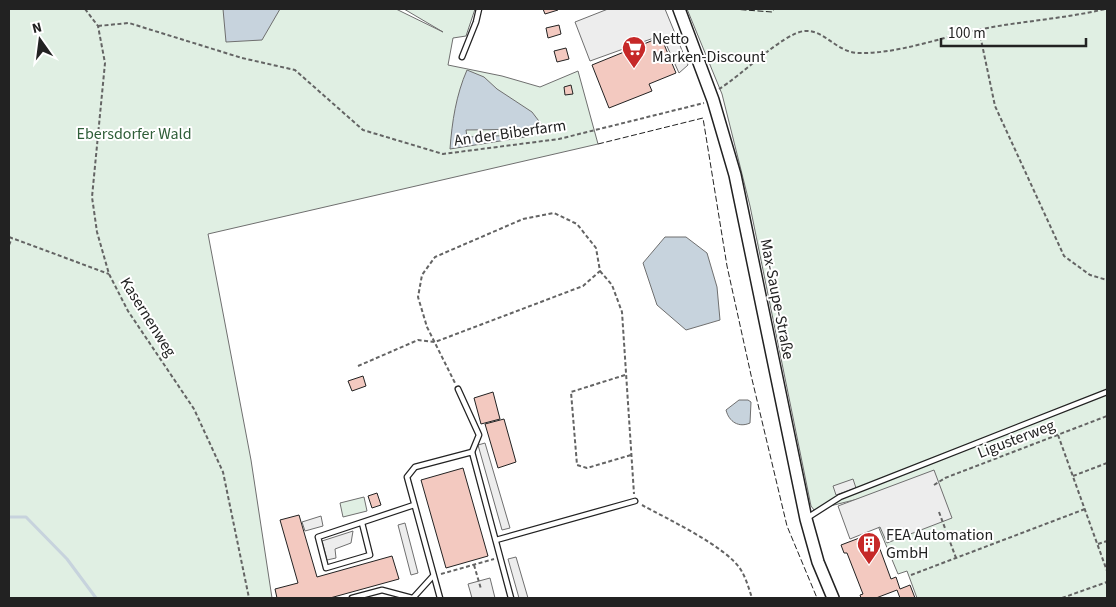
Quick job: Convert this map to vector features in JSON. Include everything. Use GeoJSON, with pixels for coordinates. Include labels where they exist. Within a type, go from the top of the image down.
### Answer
{"type":"FeatureCollection","features":[{"type":"Feature","properties":{"kind":"street","name":"Max-Saupe-Straße"},"geometry":{"type":"LineString","coordinates":[[679,9],[712,97],[735,174],[806,519],[818,562],[833,598]]}},
{"type":"Feature","properties":{"kind":"lane"},"geometry":{"type":"LineString","coordinates":[[462,57],[476,22],[479,9]]}},
{"type":"Feature","properties":{"kind":"lane"},"geometry":{"type":"LineString","coordinates":[[458,389],[479,436],[472,452],[511,598]]}},
{"type":"Feature","properties":{"kind":"lane"},"geometry":{"type":"LineString","coordinates":[[806,519],[840,497],[1107,392]]}},
{"type":"Feature","properties":{"kind":"lane"},"geometry":{"type":"LineString","coordinates":[[440,598],[407,477],[415,467],[472,452]]}},
{"type":"Feature","properties":{"kind":"lane"},"geometry":{"type":"LineString","coordinates":[[496,540],[634,501]]}},
{"type":"Feature","properties":{"kind":"lane"},"geometry":{"type":"LineString","coordinates":[[362,523],[370,555],[326,568],[318,537],[414,505]]}},
{"type":"Feature","properties":{"kind":"lane"},"geometry":{"type":"LineString","coordinates":[[352,598],[382,590],[413,598],[433,576]]}},
{"type":"Feature","properties":{"kind":"path","name":"Kasernenweg"},"geometry":{"type":"LineString","coordinates":[[85,9],[98,26],[105,63],[92,198],[96,232],[109,274],[128,312],[194,409],[223,472],[249,598]]}},
{"type":"Feature","properties":{"kind":"path","name":"An der Biberfarm"},"geometry":{"type":"LineString","coordinates":[[98,26],[130,24],[242,58],[295,70],[363,130],[443,154],[559,139],[712,97],[788,37],[803,31],[818,32],[837,47],[856,53],[883,52],[979,30],[1078,16],[1105,9]]}},
{"type":"Feature","properties":{"kind":"path"},"geometry":{"type":"LineString","coordinates":[[979,30],[995,106],[1064,256],[1090,276],[1107,280]]}},
{"type":"Feature","properties":{"kind":"path"},"geometry":{"type":"LineString","coordinates":[[458,389],[427,326],[418,297],[422,275],[435,257],[514,222],[554,213],[577,224],[596,248],[600,272],[612,285],[622,312],[634,501],[732,558],[741,570],[752,598]]}},
{"type":"Feature","properties":{"kind":"path"},"geometry":{"type":"LineString","coordinates":[[9,246],[10,237],[109,274]]}},
{"type":"Feature","properties":{"kind":"path"},"geometry":{"type":"LineString","coordinates":[[358,366],[418,340],[435,342],[583,286],[600,272]]}},
{"type":"Feature","properties":{"kind":"path"},"geometry":{"type":"LineString","coordinates":[[626,375],[571,392],[573,437],[576,465],[587,468],[631,455]]}},
{"type":"Feature","properties":{"kind":"path","name":"Ligusterweg"},"geometry":{"type":"LineString","coordinates":[[934,485],[945,478],[1107,416]]}},
{"type":"Feature","properties":{"kind":"path"},"geometry":{"type":"LineString","coordinates":[[1058,435],[1107,571]]}},
{"type":"Feature","properties":{"kind":"path"},"geometry":{"type":"LineString","coordinates":[[1073,476],[1107,463]]}},
{"type":"Feature","properties":{"kind":"path"},"geometry":{"type":"LineString","coordinates":[[911,575],[1085,509]]}},
{"type":"Feature","properties":{"kind":"path"},"geometry":{"type":"LineString","coordinates":[[939,512],[956,558]]}},
{"type":"Feature","properties":{"kind":"path"},"geometry":{"type":"LineString","coordinates":[[1098,544],[1107,541]]}},
{"type":"Feature","properties":{"kind":"path"},"geometry":{"type":"LineString","coordinates":[[433,576],[500,557]]}},
{"type":"Feature","properties":{"kind":"path"},"geometry":{"type":"LineString","coordinates":[[473,564],[481,590]]}},
{"type":"Feature","properties":{"kind":"path"},"geometry":{"type":"LineString","coordinates":[[1062,598],[1107,582]]}},
{"type":"Feature","properties":{"kind":"path"},"geometry":{"type":"LineString","coordinates":[[1073,594],[1074,598]]}},
{"type":"Feature","properties":{"kind":"green space","name":"Ebersdorfer Wald"},"geometry":{"type":"Polygon","coordinates":[[[9,9],[396,9],[443,32],[404,9],[475,9],[466,36],[453,38],[448,65],[502,76],[540,87],[578,71],[598,144],[208,234],[251,460],[272,598],[9,598],[9,9]]]}},
{"type":"Feature","properties":{"kind":"green space"},"geometry":{"type":"Polygon","coordinates":[[[687,9],[1107,9],[1107,598],[917,598],[907,571],[898,574],[866,497],[814,510],[811,506],[750,206],[722,94],[687,9]]]}},
{"type":"Feature","properties":{"kind":"green space"},"geometry":{"type":"Polygon","coordinates":[[[364,497],[367,511],[343,517],[340,503],[364,497]]]}},
{"type":"Feature","properties":{"kind":"shaded area"},"geometry":{"type":"Polygon","coordinates":[[[223,9],[280,9],[262,40],[226,42],[223,9]]]}},
{"type":"Feature","properties":{"kind":"shaded area"},"geometry":{"type":"Polygon","coordinates":[[[608,9],[665,9],[688,65],[679,73],[662,35],[590,61],[575,22],[608,9]]]}},
{"type":"Feature","properties":{"kind":"shaded area"},"geometry":{"type":"Polygon","coordinates":[[[467,70],[484,77],[497,89],[532,112],[545,129],[466,130],[467,137],[521,135],[525,137],[450,149],[455,109],[467,70]]]}},
{"type":"Feature","properties":{"kind":"shaded area"},"geometry":{"type":"Polygon","coordinates":[[[665,237],[686,237],[707,253],[717,287],[720,320],[686,330],[657,305],[643,263],[665,237]]]}},
{"type":"Feature","properties":{"kind":"shaded area"},"geometry":{"type":"Polygon","coordinates":[[[739,400],[751,402],[750,423],[742,425],[735,423],[727,414],[726,410],[739,400]]]}},
{"type":"Feature","properties":{"kind":"shaded area"},"geometry":{"type":"Polygon","coordinates":[[[485,443],[510,528],[502,530],[478,445],[485,443]]]}},
{"type":"Feature","properties":{"kind":"shaded area"},"geometry":{"type":"Polygon","coordinates":[[[934,470],[952,518],[887,543],[880,527],[850,539],[838,506],[934,470]]]}},
{"type":"Feature","properties":{"kind":"shaded area"},"geometry":{"type":"Polygon","coordinates":[[[853,479],[856,488],[836,495],[833,486],[853,479]]]}},
{"type":"Feature","properties":{"kind":"shaded area"},"geometry":{"type":"Polygon","coordinates":[[[321,516],[323,526],[305,531],[302,522],[321,516]]]}},
{"type":"Feature","properties":{"kind":"shaded area"},"geometry":{"type":"Polygon","coordinates":[[[405,523],[418,573],[411,575],[398,525],[405,523]]]}},
{"type":"Feature","properties":{"kind":"shaded area"},"geometry":{"type":"Polygon","coordinates":[[[353,531],[351,543],[335,549],[336,558],[327,560],[322,541],[353,531]]]}},
{"type":"Feature","properties":{"kind":"shaded area"},"geometry":{"type":"Polygon","coordinates":[[[516,557],[528,598],[519,598],[508,559],[516,557]]]}},
{"type":"Feature","properties":{"kind":"shaded area"},"geometry":{"type":"Polygon","coordinates":[[[490,578],[495,598],[472,598],[468,584],[490,578]]]}},
{"type":"Feature","properties":{"kind":"building"},"geometry":{"type":"Polygon","coordinates":[[[543,9],[557,9],[558,10],[545,14],[543,9]]]}},
{"type":"Feature","properties":{"kind":"building"},"geometry":{"type":"Polygon","coordinates":[[[559,25],[561,34],[548,38],[546,28],[559,25]]]}},
{"type":"Feature","properties":{"kind":"building","name":"Netto Marken-Discount"},"geometry":{"type":"Polygon","coordinates":[[[661,37],[676,73],[649,84],[652,91],[609,108],[592,65],[661,37]]]}},
{"type":"Feature","properties":{"kind":"building"},"geometry":{"type":"Polygon","coordinates":[[[566,48],[569,59],[557,62],[554,51],[566,48]]]}},
{"type":"Feature","properties":{"kind":"building"},"geometry":{"type":"Polygon","coordinates":[[[571,85],[573,94],[565,95],[564,87],[571,85]]]}},
{"type":"Feature","properties":{"kind":"building"},"geometry":{"type":"Polygon","coordinates":[[[363,376],[366,386],[352,391],[348,381],[363,376]]]}},
{"type":"Feature","properties":{"kind":"building"},"geometry":{"type":"Polygon","coordinates":[[[493,392],[500,419],[481,424],[474,398],[493,392]]]}},
{"type":"Feature","properties":{"kind":"building"},"geometry":{"type":"Polygon","coordinates":[[[504,419],[516,462],[498,468],[485,424],[504,419]]]}},
{"type":"Feature","properties":{"kind":"building"},"geometry":{"type":"Polygon","coordinates":[[[463,468],[488,556],[446,568],[421,480],[463,468]]]}},
{"type":"Feature","properties":{"kind":"building"},"geometry":{"type":"Polygon","coordinates":[[[377,493],[381,505],[372,508],[368,496],[377,493]]]}},
{"type":"Feature","properties":{"kind":"building"},"geometry":{"type":"Polygon","coordinates":[[[299,515],[317,577],[392,556],[399,579],[330,598],[277,598],[275,589],[298,583],[280,520],[299,515]]]}},
{"type":"Feature","properties":{"kind":"building","name":"FEA Automation GmbH"},"geometry":{"type":"Polygon","coordinates":[[[862,537],[865,546],[877,541],[891,579],[896,577],[900,589],[910,585],[915,598],[900,598],[897,590],[876,598],[861,598],[860,595],[863,594],[847,553],[844,553],[841,545],[862,537]]]}},
{"type":"Feature","properties":{"kind":"waterway"},"geometry":{"type":"LineString","coordinates":[[9,517],[26,517],[67,559],[96,598]]}},
{"type":"Feature","properties":{"kind":"fence"},"geometry":{"type":"LineString","coordinates":[[732,9],[772,12],[775,9]]}},
{"type":"Feature","properties":{"kind":"fence"},"geometry":{"type":"LineString","coordinates":[[598,144],[703,118],[727,266],[751,375],[787,526],[817,598]]}},
{"type":"Feature","properties":{"kind":"place","name":"Netto Marken-Discount"},"geometry":{"type":"Point","coordinates":[634,69]}},
{"type":"Feature","properties":{"kind":"place","name":"FEA Automation GmbH"},"geometry":{"type":"Point","coordinates":[869,565]}}]}
